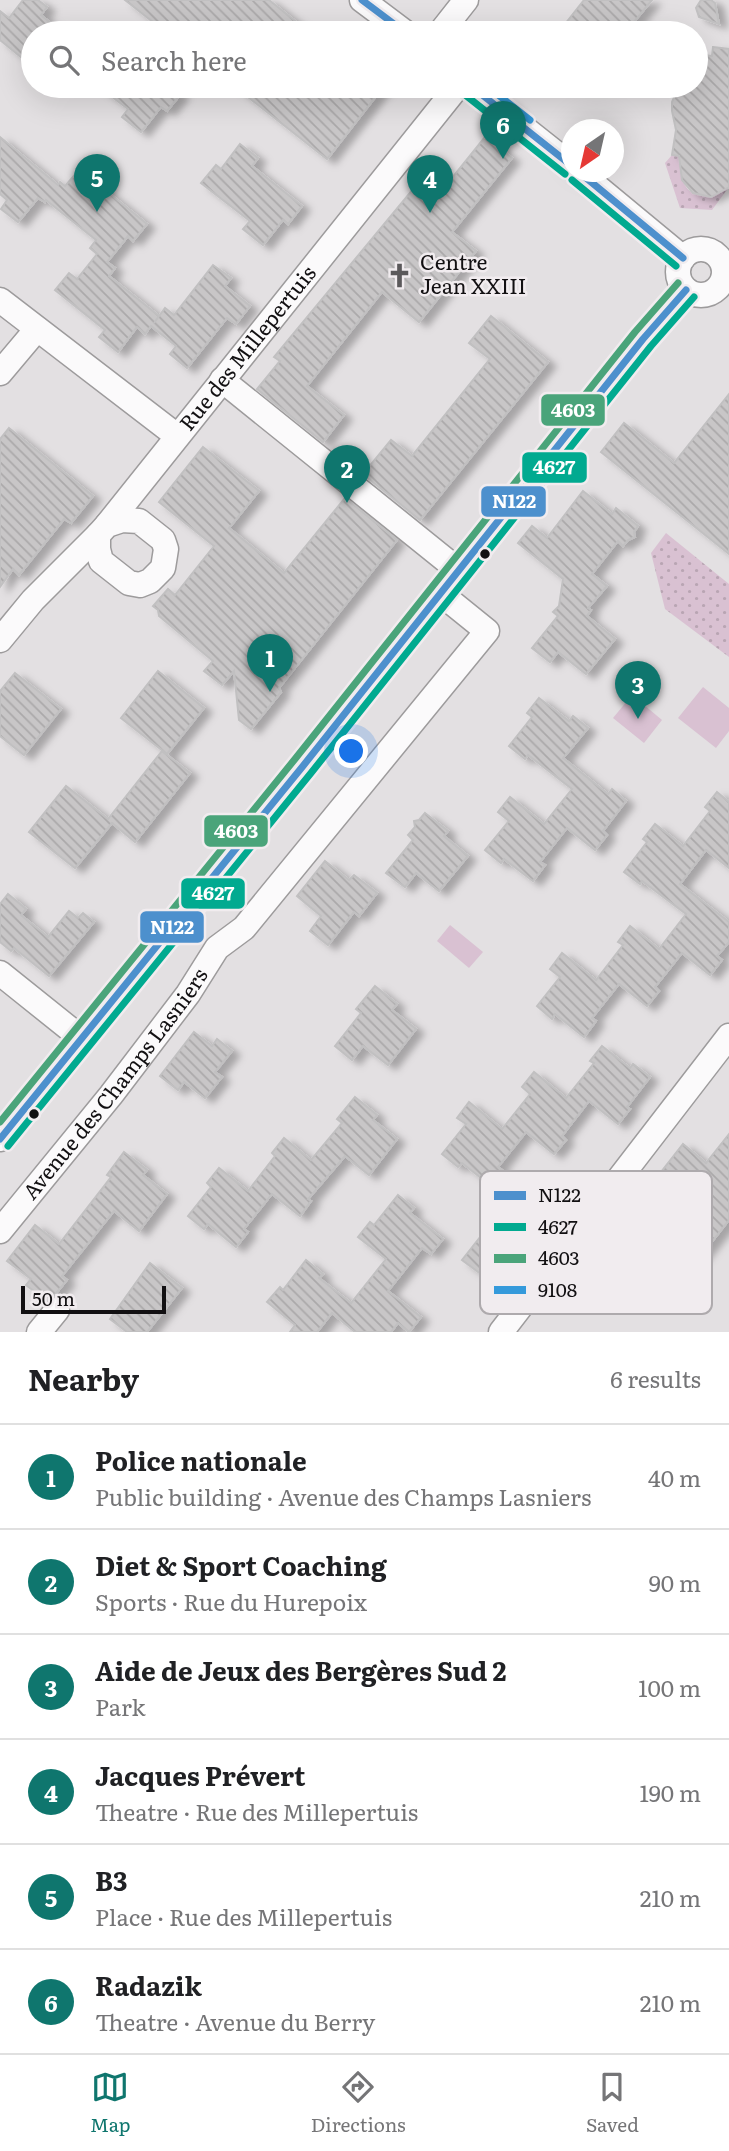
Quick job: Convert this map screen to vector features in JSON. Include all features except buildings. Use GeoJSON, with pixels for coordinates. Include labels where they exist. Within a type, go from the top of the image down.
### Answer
{"type":"FeatureCollection","features":[{"type":"Feature","properties":{"kind":"street"},"geometry":{"type":"LineString","coordinates":[[362,0],[390,21]]}},
{"type":"Feature","properties":{"kind":"street"},"geometry":{"type":"LineString","coordinates":[[449,21],[466,0]]}},
{"type":"Feature","properties":{"kind":"street","name":"Rue des Millepertuis"},"geometry":{"type":"LineString","coordinates":[[0,300],[177,436],[448,98]]}},
{"type":"Feature","properties":{"kind":"street"},"geometry":{"type":"LineString","coordinates":[[486,98],[561,157]]}},
{"type":"Feature","properties":{"kind":"street"},"geometry":{"type":"LineString","coordinates":[[591,182],[683,258]]}},
{"type":"Feature","properties":{"kind":"street"},"geometry":{"type":"LineString","coordinates":[[722,245],[720,259],[724,273],[724,290],[700,295],[686,290],[678,274],[683,258],[698,250],[709,251],[722,245]]}},
{"type":"Feature","properties":{"kind":"street"},"geometry":{"type":"LineString","coordinates":[[0,1139],[303,766],[643,339],[686,290]]}},
{"type":"Feature","properties":{"kind":"street"},"geometry":{"type":"LineString","coordinates":[[0,373],[37,329]]}},
{"type":"Feature","properties":{"kind":"street"},"geometry":{"type":"LineString","coordinates":[[222,380],[458,570]]}},
{"type":"Feature","properties":{"kind":"street"},"geometry":{"type":"LineString","coordinates":[[0,640],[33,600],[103,530],[177,436]]}},
{"type":"Feature","properties":{"kind":"street","name":"Avenue des Champs Lasniers"},"geometry":{"type":"LineString","coordinates":[[0,1231],[111,1095],[188,994],[217,948],[244,928],[487,631],[440,593]]}},
{"type":"Feature","properties":{"kind":"street"},"geometry":{"type":"LineString","coordinates":[[0,973],[81,1038]]}},
{"type":"Feature","properties":{"kind":"street"},"geometry":{"type":"LineString","coordinates":[[625,1171],[729,1036]]}},
{"type":"Feature","properties":{"kind":"street"},"geometry":{"type":"LineString","coordinates":[[40,1332],[57,1310]]}},
{"type":"Feature","properties":{"kind":"street"},"geometry":{"type":"LineString","coordinates":[[501,1332],[515,1314]]}},
{"type":"Feature","properties":{"kind":"shaded area"},"geometry":{"type":"Polygon","coordinates":[[[672,155],[679,156],[684,183],[692,192],[711,197],[729,187],[712,210],[680,208],[665,163],[672,155]]]}},
{"type":"Feature","properties":{"kind":"shaded area"},"geometry":{"type":"Polygon","coordinates":[[[666,533],[729,584],[729,657],[665,609],[651,553],[666,533]]]}},
{"type":"Feature","properties":{"kind":"shaded area"},"geometry":{"type":"Polygon","coordinates":[[[703,687],[729,708],[729,731],[716,748],[678,718],[703,687]]]}},
{"type":"Feature","properties":{"kind":"shaded area"},"geometry":{"type":"Polygon","coordinates":[[[632,695],[662,720],[644,743],[613,718],[632,695]]]}},
{"type":"Feature","properties":{"kind":"shaded area"},"geometry":{"type":"Polygon","coordinates":[[[450,925],[483,952],[469,968],[437,941],[450,925]]]}},
{"type":"Feature","properties":{"kind":"transit line","name":"N122"},"geometry":{"type":"LineString","coordinates":[[362,0],[390,21]]}},
{"type":"Feature","properties":{"kind":"transit line","name":"4627"},"geometry":{"type":"LineString","coordinates":[[469,98],[561,171]]}},
{"type":"Feature","properties":{"kind":"transit line","name":"N122"},"geometry":{"type":"LineString","coordinates":[[486,98],[561,157]]}},
{"type":"Feature","properties":{"kind":"transit line","name":"9108"},"geometry":{"type":"LineString","coordinates":[[502,98],[530,120]]}},
{"type":"Feature","properties":{"kind":"transit line","name":"4627"},"geometry":{"type":"LineString","coordinates":[[574,182],[676,266]]}},
{"type":"Feature","properties":{"kind":"transit line","name":"N122"},"geometry":{"type":"LineString","coordinates":[[591,182],[683,258]]}},
{"type":"Feature","properties":{"kind":"transit line","name":"4603"},"geometry":{"type":"LineString","coordinates":[[0,1122],[295,759],[635,332],[678,283]]}},
{"type":"Feature","properties":{"kind":"transit line","name":"N122"},"geometry":{"type":"LineString","coordinates":[[0,1139],[303,766],[643,339],[686,290]]}},
{"type":"Feature","properties":{"kind":"transit line","name":"4627"},"geometry":{"type":"LineString","coordinates":[[8,1146],[311,773],[651,346],[694,297]]}},
{"type":"Feature","properties":{"kind":"place","name":"Radazik"},"geometry":{"type":"Point","coordinates":[503,159]}},
{"type":"Feature","properties":{"kind":"place","name":"B3"},"geometry":{"type":"Point","coordinates":[97,212]}},
{"type":"Feature","properties":{"kind":"place","name":"Jacques Prévert"},"geometry":{"type":"Point","coordinates":[430,213]}},
{"type":"Feature","properties":{"kind":"place","name":"Centre Jean XXIII"},"geometry":{"type":"Point","coordinates":[400,275]}},
{"type":"Feature","properties":{"kind":"place","name":"Diet & Sport Coaching"},"geometry":{"type":"Point","coordinates":[347,503]}},
{"type":"Feature","properties":{"kind":"place","name":"Police nationale"},"geometry":{"type":"Point","coordinates":[270,692]}},
{"type":"Feature","properties":{"kind":"place","name":"Aide de Jeux des Bergères Sud 2"},"geometry":{"type":"Point","coordinates":[638,719]}}]}
